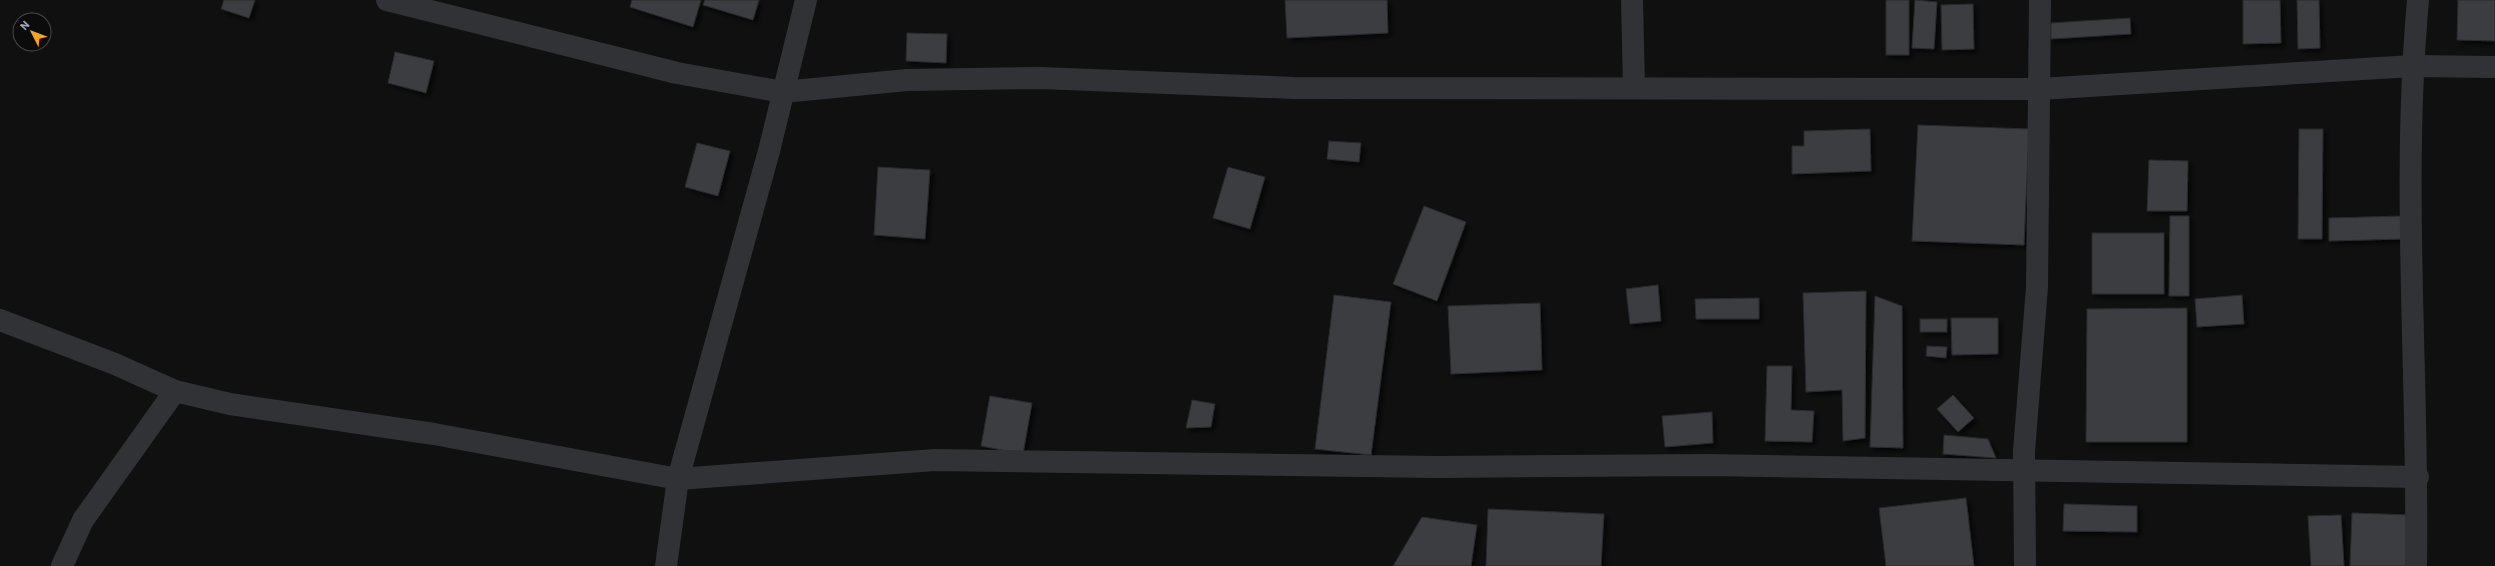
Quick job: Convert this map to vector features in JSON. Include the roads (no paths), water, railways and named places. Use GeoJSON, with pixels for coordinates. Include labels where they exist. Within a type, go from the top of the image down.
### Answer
{"type":"FeatureCollection","features":[{"type":"Feature","properties":{"kind":"street"},"geometry":{"type":"LineString","coordinates":[[387,0],[677,73],[783,92],[907,80],[1042,78],[1294,88],[2040,89],[2412,66],[2495,67]]}},
{"type":"Feature","properties":{"kind":"street"},"geometry":{"type":"LineString","coordinates":[[666,566],[678,478],[783,92],[806,0]]}},
{"type":"Feature","properties":{"kind":"street"},"geometry":{"type":"LineString","coordinates":[[1632,0],[1634,88]]}},
{"type":"Feature","properties":{"kind":"street"},"geometry":{"type":"LineString","coordinates":[[2025,566],[2024,470],[2037,287],[2040,0]]}},
{"type":"Feature","properties":{"kind":"street"},"geometry":{"type":"LineString","coordinates":[[2416,566],[2418,477],[2411,156],[2412,66],[2418,0]]}},
{"type":"Feature","properties":{"kind":"street"},"geometry":{"type":"LineString","coordinates":[[0,320],[108,361],[175,391],[230,404],[434,434],[678,478],[935,460],[1422,467],[1708,465],[2418,477]]}},
{"type":"Feature","properties":{"kind":"street"},"geometry":{"type":"LineString","coordinates":[[62,566],[83,520],[175,391]]}}]}
